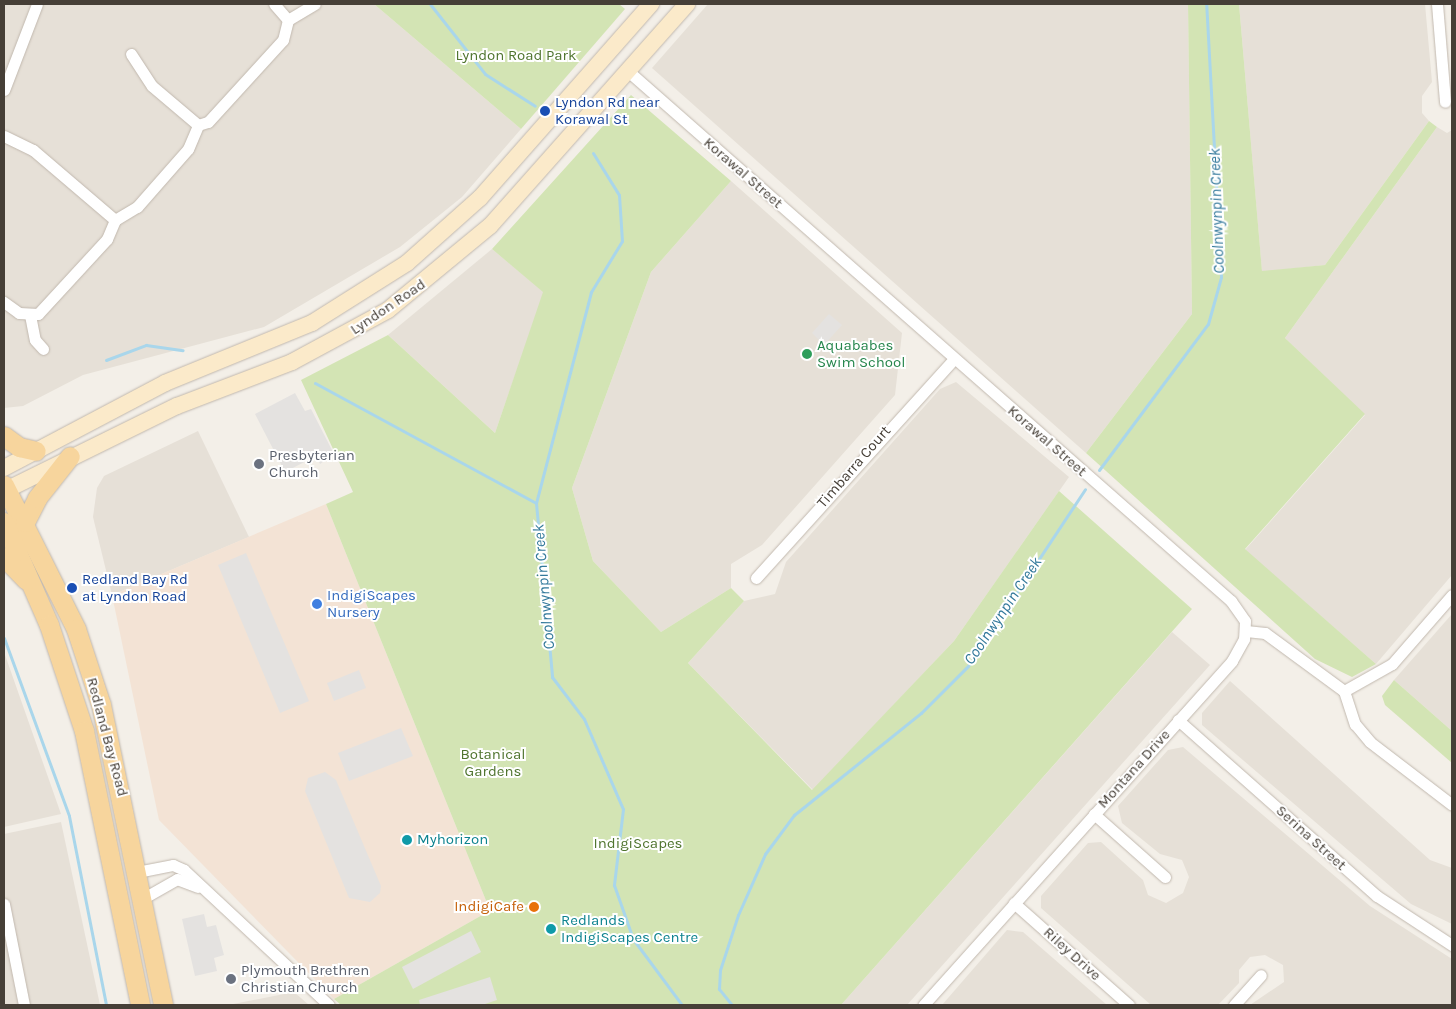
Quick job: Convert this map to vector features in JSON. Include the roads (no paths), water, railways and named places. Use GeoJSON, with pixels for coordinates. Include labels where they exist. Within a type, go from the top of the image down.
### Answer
{"type":"FeatureCollection","features":[{"type":"Feature","properties":{"kind":"main road","name":"Lyndon Road"},"geometry":{"type":"LineString","coordinates":[[4,468],[130,399],[312,323],[370,289],[466,212],[650,4]]}},
{"type":"Feature","properties":{"kind":"main road","name":"Lyndon Road"},"geometry":{"type":"LineString","coordinates":[[5,488],[177,406],[292,362],[388,310],[490,226],[687,4]]}},
{"type":"Feature","properties":{"kind":"main road"},"geometry":{"type":"LineString","coordinates":[[607,53],[628,71]]}},
{"type":"Feature","properties":{"kind":"main road"},"geometry":{"type":"LineString","coordinates":[[4,436],[19,447],[36,451]]}},
{"type":"Feature","properties":{"kind":"main road"},"geometry":{"type":"LineString","coordinates":[[25,522],[37,498],[70,456]]}},
{"type":"Feature","properties":{"kind":"main road","name":"Redland Bay Road"},"geometry":{"type":"LineString","coordinates":[[5,488],[25,522],[76,629],[101,705],[140,885],[163,1005]]}},
{"type":"Feature","properties":{"kind":"main road","name":"Redland Bay Road"},"geometry":{"type":"LineString","coordinates":[[4,522],[32,586],[84,731],[140,1005]]}},
{"type":"Feature","properties":{"kind":"main road"},"geometry":{"type":"LineString","coordinates":[[4,557],[32,586]]}},
{"type":"Feature","properties":{"kind":"main road"},"geometry":{"type":"LineString","coordinates":[[117,888],[140,885]]}},
{"type":"Feature","properties":{"kind":"street"},"geometry":{"type":"LineString","coordinates":[[4,90],[37,4]]}},
{"type":"Feature","properties":{"kind":"street"},"geometry":{"type":"LineString","coordinates":[[274,4],[288,20]]}},
{"type":"Feature","properties":{"kind":"street"},"geometry":{"type":"LineString","coordinates":[[4,302],[30,315],[38,314],[107,239],[115,220],[137,207],[188,149],[198,125],[217,116],[283,40],[288,20],[314,4]]}},
{"type":"Feature","properties":{"kind":"street"},"geometry":{"type":"LineString","coordinates":[[1437,4],[1445,102]]}},
{"type":"Feature","properties":{"kind":"street"},"geometry":{"type":"LineString","coordinates":[[131,54],[152,86],[198,125]]}},
{"type":"Feature","properties":{"kind":"street","name":"Korawal Street"},"geometry":{"type":"LineString","coordinates":[[628,71],[1236,605],[1246,631]]}},
{"type":"Feature","properties":{"kind":"street"},"geometry":{"type":"LineString","coordinates":[[4,136],[33,150],[115,220]]}},
{"type":"Feature","properties":{"kind":"street"},"geometry":{"type":"LineString","coordinates":[[30,315],[35,340],[43,350]]}},
{"type":"Feature","properties":{"kind":"street","name":"Timbarra Court"},"geometry":{"type":"LineString","coordinates":[[756,578],[954,359]]}},
{"type":"Feature","properties":{"kind":"street"},"geometry":{"type":"LineString","coordinates":[[1344,691],[1392,664],[1452,595]]}},
{"type":"Feature","properties":{"kind":"street"},"geometry":{"type":"LineString","coordinates":[[1246,631],[1265,633],[1344,691],[1356,724],[1370,742],[1452,805]]}},
{"type":"Feature","properties":{"kind":"street","name":"Montana Drive"},"geometry":{"type":"LineString","coordinates":[[923,1005],[1232,661],[1246,631]]}},
{"type":"Feature","properties":{"kind":"street","name":"Serina Street"},"geometry":{"type":"LineString","coordinates":[[1178,720],[1377,896],[1452,945]]}},
{"type":"Feature","properties":{"kind":"street"},"geometry":{"type":"LineString","coordinates":[[1094,814],[1165,877]]}},
{"type":"Feature","properties":{"kind":"street"},"geometry":{"type":"LineString","coordinates":[[140,885],[173,865],[184,870],[329,1005]]}},
{"type":"Feature","properties":{"kind":"street"},"geometry":{"type":"LineString","coordinates":[[140,885],[177,879],[202,888]]}},
{"type":"Feature","properties":{"kind":"street","name":"Riley Drive"},"geometry":{"type":"LineString","coordinates":[[1014,903],[1129,1005]]}},
{"type":"Feature","properties":{"kind":"street"},"geometry":{"type":"LineString","coordinates":[[4,904],[24,1005]]}},
{"type":"Feature","properties":{"kind":"street"},"geometry":{"type":"LineString","coordinates":[[1234,1005],[1260,975]]}},
{"type":"Feature","properties":{"kind":"waterway","name":"Coolnwynpin Creek"},"geometry":{"type":"LineString","coordinates":[[430,4],[485,74],[535,106]]}},
{"type":"Feature","properties":{"kind":"waterway","name":"Coolnwynpin Creek"},"geometry":{"type":"LineString","coordinates":[[1099,470],[1208,324],[1221,277],[1206,4]]}},
{"type":"Feature","properties":{"kind":"waterway","name":"Coolnwynpin Creek"},"geometry":{"type":"LineString","coordinates":[[593,153],[619,195],[622,241],[591,292],[536,503],[552,677],[584,719],[623,809],[614,885],[633,939],[682,1005]]}},
{"type":"Feature","properties":{"kind":"waterway"},"geometry":{"type":"LineString","coordinates":[[106,360],[146,345],[183,350]]}},
{"type":"Feature","properties":{"kind":"waterway"},"geometry":{"type":"LineString","coordinates":[[315,383],[536,503]]}},
{"type":"Feature","properties":{"kind":"waterway","name":"Coolnwynpin Creek"},"geometry":{"type":"LineString","coordinates":[[732,1005],[719,989],[720,970],[738,915],[765,854],[794,815],[921,713],[968,666],[1085,489]]}},
{"type":"Feature","properties":{"kind":"waterway"},"geometry":{"type":"LineString","coordinates":[[4,638],[69,816],[106,1005]]}},
{"type":"Feature","properties":{"kind":"place","name":"Lyndon Rd near Korawal St"},"geometry":{"type":"Point","coordinates":[545,111]}},
{"type":"Feature","properties":{"kind":"place","name":"Aquababes Swim School"},"geometry":{"type":"Point","coordinates":[807,354]}},
{"type":"Feature","properties":{"kind":"place","name":"Presbyterian Church"},"geometry":{"type":"Point","coordinates":[259,464]}},
{"type":"Feature","properties":{"kind":"place","name":"Redland Bay Rd at Lyndon Road"},"geometry":{"type":"Point","coordinates":[72,588]}},
{"type":"Feature","properties":{"kind":"place","name":"IndigiScapes Nursery"},"geometry":{"type":"Point","coordinates":[317,604]}},
{"type":"Feature","properties":{"kind":"place","name":"Myhorizon"},"geometry":{"type":"Point","coordinates":[407,840]}},
{"type":"Feature","properties":{"kind":"place","name":"IndigiCafe"},"geometry":{"type":"Point","coordinates":[534,907]}},
{"type":"Feature","properties":{"kind":"place","name":"Redlands IndigiScapes Centre"},"geometry":{"type":"Point","coordinates":[551,929]}},
{"type":"Feature","properties":{"kind":"place","name":"Plymouth Brethren Christian Church"},"geometry":{"type":"Point","coordinates":[231,979]}},
{"type":"Feature","properties":{"kind":"park label","name":"Lyndon Road Park"},"geometry":{"type":"Point","coordinates":[516,56]}},
{"type":"Feature","properties":{"kind":"park label","name":"Botanical Gardens"},"geometry":{"type":"Point","coordinates":[493,762]}},
{"type":"Feature","properties":{"kind":"park label","name":"IndigiScapes"},"geometry":{"type":"Point","coordinates":[638,844]}}]}
